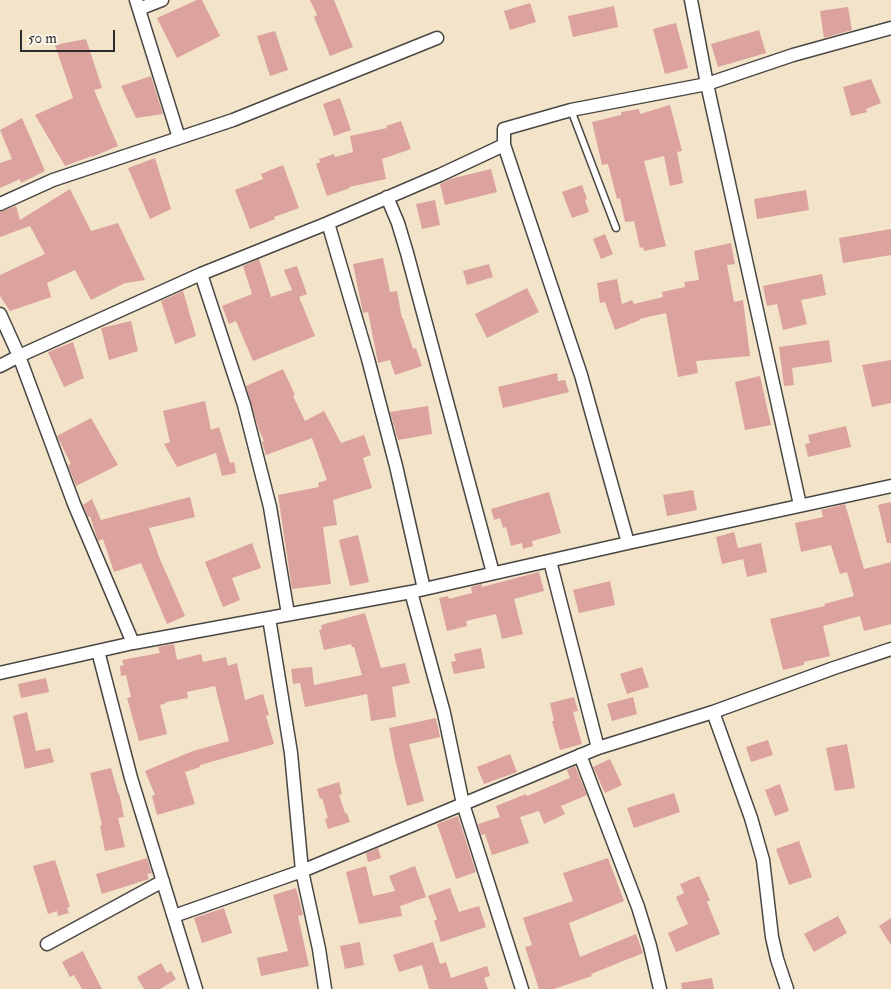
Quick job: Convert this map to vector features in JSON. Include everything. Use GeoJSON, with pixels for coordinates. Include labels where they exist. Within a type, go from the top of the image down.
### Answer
{"type":"FeatureCollection","features":[{"type":"Feature","properties":{"kind":"street"},"geometry":{"type":"LineString","coordinates":[[162,0],[137,4],[179,138]]}},
{"type":"Feature","properties":{"kind":"street"},"geometry":{"type":"LineString","coordinates":[[690,0],[800,505]]}},
{"type":"Feature","properties":{"kind":"street"},"geometry":{"type":"LineString","coordinates":[[628,543],[581,375],[504,145],[504,130],[571,110],[707,84],[793,56],[891,28]]}},
{"type":"Feature","properties":{"kind":"street"},"geometry":{"type":"LineString","coordinates":[[0,204],[53,180],[233,120],[437,38]]}},
{"type":"Feature","properties":{"kind":"street"},"geometry":{"type":"LineString","coordinates":[[0,366],[201,274],[328,223],[504,145]]}},
{"type":"Feature","properties":{"kind":"street"},"geometry":{"type":"LineString","coordinates":[[387,197],[398,223],[407,253],[493,574]]}},
{"type":"Feature","properties":{"kind":"street"},"geometry":{"type":"LineString","coordinates":[[328,223],[371,368],[424,589]]}},
{"type":"Feature","properties":{"kind":"street"},"geometry":{"type":"LineString","coordinates":[[201,274],[244,405],[270,507],[288,614]]}},
{"type":"Feature","properties":{"kind":"street"},"geometry":{"type":"LineString","coordinates":[[0,314],[19,356],[74,504],[133,643]]}},
{"type":"Feature","properties":{"kind":"street"},"geometry":{"type":"LineString","coordinates":[[0,672],[133,643],[411,592],[891,486]]}},
{"type":"Feature","properties":{"kind":"street"},"geometry":{"type":"LineString","coordinates":[[550,561],[598,748]]}},
{"type":"Feature","properties":{"kind":"street"},"geometry":{"type":"LineString","coordinates":[[411,592],[444,713],[463,804],[522,989]]}},
{"type":"Feature","properties":{"kind":"street"},"geometry":{"type":"LineString","coordinates":[[269,618],[290,753],[302,871],[325,989]]}},
{"type":"Feature","properties":{"kind":"street"},"geometry":{"type":"LineString","coordinates":[[174,916],[302,871],[598,748],[713,712],[891,649]]}},
{"type":"Feature","properties":{"kind":"street"},"geometry":{"type":"LineString","coordinates":[[98,651],[132,778],[196,989]]}},
{"type":"Feature","properties":{"kind":"street"},"geometry":{"type":"LineString","coordinates":[[713,712],[751,818],[763,860],[772,937],[787,989]]}},
{"type":"Feature","properties":{"kind":"street"},"geometry":{"type":"LineString","coordinates":[[580,756],[638,907],[660,989]]}},
{"type":"Feature","properties":{"kind":"street"},"geometry":{"type":"LineString","coordinates":[[47,944],[163,881]]}},
{"type":"Feature","properties":{"kind":"lane"},"geometry":{"type":"LineString","coordinates":[[571,110],[616,228]]}},
{"type":"Feature","properties":{"kind":"building"},"geometry":{"type":"Polygon","coordinates":[[[197,0],[202,0],[220,36],[177,58],[157,18],[197,0]]]}},
{"type":"Feature","properties":{"kind":"building"},"geometry":{"type":"Polygon","coordinates":[[[310,0],[334,0],[353,47],[330,56],[314,17],[317,15],[310,0]]]}},
{"type":"Feature","properties":{"kind":"building"},"geometry":{"type":"Polygon","coordinates":[[[530,3],[536,22],[510,30],[504,11],[530,3]]]}},
{"type":"Feature","properties":{"kind":"building"},"geometry":{"type":"Polygon","coordinates":[[[614,6],[618,27],[573,37],[568,16],[614,6]]]}},
{"type":"Feature","properties":{"kind":"building"},"geometry":{"type":"Polygon","coordinates":[[[848,7],[852,30],[824,38],[820,11],[848,7]]]}},
{"type":"Feature","properties":{"kind":"building"},"geometry":{"type":"Polygon","coordinates":[[[676,23],[688,68],[665,74],[653,29],[676,23]]]}},
{"type":"Feature","properties":{"kind":"building"},"geometry":{"type":"Polygon","coordinates":[[[759,30],[766,53],[718,67],[711,44],[759,30]]]}},
{"type":"Feature","properties":{"kind":"building"},"geometry":{"type":"Polygon","coordinates":[[[275,31],[288,70],[270,76],[257,36],[275,31]]]}},
{"type":"Feature","properties":{"kind":"building"},"geometry":{"type":"Polygon","coordinates":[[[86,39],[102,88],[94,90],[118,146],[65,166],[35,115],[73,98],[55,45],[86,39]]]}},
{"type":"Feature","properties":{"kind":"building"},"geometry":{"type":"Polygon","coordinates":[[[151,76],[163,114],[136,118],[121,86],[151,76]]]}},
{"type":"Feature","properties":{"kind":"building"},"geometry":{"type":"Polygon","coordinates":[[[871,79],[881,103],[866,109],[867,112],[851,116],[843,87],[871,79]]]}},
{"type":"Feature","properties":{"kind":"building"},"geometry":{"type":"Polygon","coordinates":[[[340,98],[351,130],[334,136],[323,104],[340,98]]]}},
{"type":"Feature","properties":{"kind":"building"},"geometry":{"type":"Polygon","coordinates":[[[670,105],[682,151],[677,152],[683,183],[670,186],[664,156],[644,161],[666,246],[644,251],[643,247],[640,248],[634,221],[625,222],[620,198],[617,199],[608,164],[602,165],[592,122],[621,115],[621,112],[639,109],[640,114],[670,105]]]}},
{"type":"Feature","properties":{"kind":"building"},"geometry":{"type":"Polygon","coordinates":[[[22,118],[45,171],[21,183],[20,179],[0,188],[0,163],[12,159],[0,130],[22,118]]]}},
{"type":"Feature","properties":{"kind":"building"},"geometry":{"type":"Polygon","coordinates":[[[401,121],[411,149],[382,159],[386,179],[349,187],[327,196],[316,164],[320,162],[319,159],[334,154],[335,157],[353,152],[350,136],[387,128],[386,126],[401,121]]]}},
{"type":"Feature","properties":{"kind":"building"},"geometry":{"type":"Polygon","coordinates":[[[155,158],[171,209],[150,219],[128,168],[155,158]]]}},
{"type":"Feature","properties":{"kind":"building"},"geometry":{"type":"Polygon","coordinates":[[[283,165],[299,208],[274,217],[275,219],[250,229],[235,190],[263,179],[261,174],[283,165]]]}},
{"type":"Feature","properties":{"kind":"building"},"geometry":{"type":"Polygon","coordinates":[[[491,169],[497,192],[445,205],[440,184],[450,179],[491,169]]]}},
{"type":"Feature","properties":{"kind":"building"},"geometry":{"type":"Polygon","coordinates":[[[582,185],[589,212],[572,218],[562,192],[582,185]]]}},
{"type":"Feature","properties":{"kind":"building"},"geometry":{"type":"Polygon","coordinates":[[[70,189],[91,231],[118,223],[145,280],[125,283],[91,300],[75,270],[47,283],[51,297],[10,311],[0,296],[0,275],[45,254],[30,226],[0,237],[0,212],[16,206],[20,220],[70,189]]]}},
{"type":"Feature","properties":{"kind":"building"},"geometry":{"type":"Polygon","coordinates":[[[806,190],[809,210],[757,219],[754,199],[806,190]]]}},
{"type":"Feature","properties":{"kind":"building"},"geometry":{"type":"Polygon","coordinates":[[[435,200],[440,225],[422,229],[416,204],[435,200]]]}},
{"type":"Feature","properties":{"kind":"building"},"geometry":{"type":"Polygon","coordinates":[[[891,229],[891,255],[843,263],[839,238],[891,229]]]}},
{"type":"Feature","properties":{"kind":"building"},"geometry":{"type":"Polygon","coordinates":[[[605,234],[613,254],[601,259],[593,239],[605,234]]]}},
{"type":"Feature","properties":{"kind":"building"},"geometry":{"type":"Polygon","coordinates":[[[731,243],[735,264],[727,265],[734,302],[743,300],[750,356],[696,361],[698,373],[678,377],[666,313],[639,319],[615,330],[605,302],[600,303],[597,283],[617,279],[622,304],[632,300],[634,304],[663,297],[662,292],[685,287],[684,282],[699,280],[694,251],[731,243]]]}},
{"type":"Feature","properties":{"kind":"building"},"geometry":{"type":"Polygon","coordinates":[[[383,258],[390,292],[397,291],[402,318],[413,349],[416,348],[422,366],[395,375],[390,360],[378,363],[368,312],[363,313],[353,264],[383,258]]]}},
{"type":"Feature","properties":{"kind":"building"},"geometry":{"type":"Polygon","coordinates":[[[259,259],[271,297],[292,290],[284,270],[297,266],[307,294],[299,297],[315,336],[253,361],[236,321],[229,324],[222,306],[252,294],[243,266],[259,259]]]}},
{"type":"Feature","properties":{"kind":"building"},"geometry":{"type":"Polygon","coordinates":[[[489,264],[493,277],[467,285],[463,271],[489,264]]]}},
{"type":"Feature","properties":{"kind":"building"},"geometry":{"type":"Polygon","coordinates":[[[822,274],[826,295],[801,300],[807,324],[783,330],[777,304],[767,306],[763,286],[822,274]]]}},
{"type":"Feature","properties":{"kind":"building"},"geometry":{"type":"Polygon","coordinates":[[[527,288],[539,312],[487,338],[475,314],[527,288]]]}},
{"type":"Feature","properties":{"kind":"building"},"geometry":{"type":"Polygon","coordinates":[[[183,291],[196,336],[175,344],[161,301],[183,291]]]}},
{"type":"Feature","properties":{"kind":"building"},"geometry":{"type":"Polygon","coordinates":[[[131,321],[138,351],[109,360],[101,328],[131,321]]]}},
{"type":"Feature","properties":{"kind":"building"},"geometry":{"type":"Polygon","coordinates":[[[829,340],[832,362],[792,368],[794,385],[784,386],[779,347],[829,340]]]}},
{"type":"Feature","properties":{"kind":"building"},"geometry":{"type":"Polygon","coordinates":[[[73,342],[84,378],[64,387],[48,352],[73,342]]]}},
{"type":"Feature","properties":{"kind":"building"},"geometry":{"type":"Polygon","coordinates":[[[891,360],[891,403],[872,407],[862,365],[891,360]]]}},
{"type":"Feature","properties":{"kind":"building"},"geometry":{"type":"Polygon","coordinates":[[[283,369],[305,421],[324,411],[341,443],[364,435],[371,455],[363,458],[372,488],[333,500],[337,525],[323,527],[331,584],[292,589],[278,495],[319,487],[318,483],[327,480],[312,438],[266,455],[262,442],[264,441],[246,386],[283,369]]]}},
{"type":"Feature","properties":{"kind":"building"},"geometry":{"type":"Polygon","coordinates":[[[557,373],[558,381],[565,380],[569,392],[503,408],[498,387],[557,373]]]}},
{"type":"Feature","properties":{"kind":"building"},"geometry":{"type":"Polygon","coordinates":[[[760,376],[771,425],[745,430],[735,382],[760,376]]]}},
{"type":"Feature","properties":{"kind":"building"},"geometry":{"type":"Polygon","coordinates":[[[205,401],[211,430],[219,427],[230,463],[234,462],[236,473],[222,476],[216,453],[177,467],[164,444],[170,442],[163,411],[205,401]]]}},
{"type":"Feature","properties":{"kind":"building"},"geometry":{"type":"Polygon","coordinates":[[[428,406],[432,434],[398,440],[390,412],[428,406]]]}},
{"type":"Feature","properties":{"kind":"building"},"geometry":{"type":"Polygon","coordinates":[[[91,418],[118,465],[76,486],[68,465],[71,464],[57,436],[91,418]]]}},
{"type":"Feature","properties":{"kind":"building"},"geometry":{"type":"Polygon","coordinates":[[[846,426],[851,447],[808,457],[805,444],[810,443],[808,435],[846,426]]]}},
{"type":"Feature","properties":{"kind":"building"},"geometry":{"type":"Polygon","coordinates":[[[693,490],[697,510],[667,516],[663,495],[693,490]]]}},
{"type":"Feature","properties":{"kind":"building"},"geometry":{"type":"Polygon","coordinates":[[[549,492],[561,533],[532,541],[533,546],[523,549],[522,543],[511,546],[506,527],[503,528],[500,518],[494,520],[491,509],[549,492]]]}},
{"type":"Feature","properties":{"kind":"building"},"geometry":{"type":"Polygon","coordinates":[[[190,497],[195,517],[149,528],[159,557],[185,616],[167,624],[141,563],[114,572],[103,539],[98,541],[90,516],[88,517],[83,505],[92,499],[101,520],[190,497]]]}},
{"type":"Feature","properties":{"kind":"building"},"geometry":{"type":"Polygon","coordinates":[[[891,502],[891,543],[887,543],[878,505],[891,502]]]}},
{"type":"Feature","properties":{"kind":"building"},"geometry":{"type":"Polygon","coordinates":[[[845,504],[864,569],[891,562],[891,624],[864,631],[860,616],[823,626],[830,656],[804,662],[804,665],[783,670],[770,619],[825,606],[824,604],[854,596],[847,572],[840,574],[831,545],[801,552],[795,523],[823,517],[821,510],[845,504]]]}},
{"type":"Feature","properties":{"kind":"building"},"geometry":{"type":"Polygon","coordinates":[[[734,532],[738,548],[761,543],[767,572],[747,577],[743,559],[722,564],[716,537],[734,532]]]}},
{"type":"Feature","properties":{"kind":"building"},"geometry":{"type":"Polygon","coordinates":[[[358,535],[369,582],[350,586],[339,540],[358,535]]]}},
{"type":"Feature","properties":{"kind":"building"},"geometry":{"type":"Polygon","coordinates":[[[252,543],[261,568],[232,578],[240,600],[223,607],[205,562],[252,543]]]}},
{"type":"Feature","properties":{"kind":"building"},"geometry":{"type":"Polygon","coordinates":[[[539,572],[544,591],[514,599],[523,634],[502,639],[496,614],[466,621],[467,626],[447,631],[439,598],[448,596],[449,599],[472,593],[471,587],[482,584],[482,587],[539,572]]]}},
{"type":"Feature","properties":{"kind":"building"},"geometry":{"type":"Polygon","coordinates":[[[610,581],[615,605],[579,613],[573,590],[610,581]]]}},
{"type":"Feature","properties":{"kind":"building"},"geometry":{"type":"Polygon","coordinates":[[[365,613],[381,668],[405,663],[410,683],[392,687],[396,717],[371,721],[367,694],[305,707],[300,683],[293,684],[291,669],[312,667],[314,685],[362,675],[354,647],[351,644],[324,650],[319,630],[322,629],[321,625],[365,613]]]}},
{"type":"Feature","properties":{"kind":"building"},"geometry":{"type":"Polygon","coordinates":[[[174,644],[177,660],[201,654],[203,662],[226,657],[228,666],[237,663],[245,700],[263,694],[269,715],[266,716],[274,744],[200,765],[200,767],[185,772],[195,804],[157,815],[152,796],[155,795],[145,771],[193,751],[229,741],[215,686],[187,692],[188,698],[160,705],[167,734],[139,741],[127,698],[131,697],[126,675],[121,676],[120,666],[124,665],[122,660],[160,653],[158,647],[174,644]]]}},
{"type":"Feature","properties":{"kind":"building"},"geometry":{"type":"Polygon","coordinates":[[[481,648],[485,668],[454,674],[451,662],[456,661],[454,654],[481,648]]]}},
{"type":"Feature","properties":{"kind":"building"},"geometry":{"type":"Polygon","coordinates":[[[642,667],[649,687],[627,694],[620,674],[642,667]]]}},
{"type":"Feature","properties":{"kind":"building"},"geometry":{"type":"Polygon","coordinates":[[[46,678],[49,692],[21,698],[18,684],[46,678]]]}},
{"type":"Feature","properties":{"kind":"building"},"geometry":{"type":"Polygon","coordinates":[[[574,697],[578,711],[573,712],[582,744],[560,750],[552,721],[554,721],[550,703],[574,697]]]}},
{"type":"Feature","properties":{"kind":"building"},"geometry":{"type":"Polygon","coordinates":[[[633,697],[637,714],[612,721],[607,704],[633,697]]]}},
{"type":"Feature","properties":{"kind":"building"},"geometry":{"type":"Polygon","coordinates":[[[27,712],[36,751],[50,748],[54,762],[25,769],[13,716],[27,712]]]}},
{"type":"Feature","properties":{"kind":"building"},"geometry":{"type":"Polygon","coordinates":[[[436,718],[440,737],[409,744],[424,801],[407,806],[389,728],[436,718]]]}},
{"type":"Feature","properties":{"kind":"building"},"geometry":{"type":"Polygon","coordinates":[[[768,740],[773,755],[751,762],[746,747],[768,740]]]}},
{"type":"Feature","properties":{"kind":"building"},"geometry":{"type":"Polygon","coordinates":[[[847,744],[855,788],[835,791],[826,748],[847,744]]]}},
{"type":"Feature","properties":{"kind":"building"},"geometry":{"type":"Polygon","coordinates":[[[510,754],[517,772],[484,784],[477,767],[510,754]]]}},
{"type":"Feature","properties":{"kind":"building"},"geometry":{"type":"Polygon","coordinates":[[[610,759],[622,785],[605,793],[593,767],[610,759]]]}},
{"type":"Feature","properties":{"kind":"building"},"geometry":{"type":"Polygon","coordinates":[[[575,766],[587,795],[561,806],[565,814],[544,824],[539,811],[520,817],[529,843],[492,855],[485,834],[481,835],[478,824],[500,817],[496,806],[526,794],[527,796],[570,778],[567,770],[575,766]]]}},
{"type":"Feature","properties":{"kind":"building"},"geometry":{"type":"Polygon","coordinates":[[[111,768],[124,817],[118,818],[125,847],[105,851],[100,826],[102,825],[90,773],[111,768]]]}},
{"type":"Feature","properties":{"kind":"building"},"geometry":{"type":"Polygon","coordinates":[[[339,782],[342,794],[339,795],[350,822],[328,829],[325,819],[328,818],[317,789],[339,782]]]}},
{"type":"Feature","properties":{"kind":"building"},"geometry":{"type":"Polygon","coordinates":[[[780,784],[789,811],[775,816],[765,790],[780,784]]]}},
{"type":"Feature","properties":{"kind":"building"},"geometry":{"type":"Polygon","coordinates":[[[674,793],[680,812],[634,828],[627,808],[674,793]]]}},
{"type":"Feature","properties":{"kind":"building"},"geometry":{"type":"Polygon","coordinates":[[[458,816],[476,872],[456,879],[437,824],[458,816]]]}},
{"type":"Feature","properties":{"kind":"building"},"geometry":{"type":"Polygon","coordinates":[[[799,841],[812,877],[789,885],[776,849],[799,841]]]}},
{"type":"Feature","properties":{"kind":"building"},"geometry":{"type":"Polygon","coordinates":[[[378,848],[381,858],[368,862],[366,853],[378,848]]]}},
{"type":"Feature","properties":{"kind":"building"},"geometry":{"type":"Polygon","coordinates":[[[147,858],[152,873],[147,874],[149,879],[102,894],[96,874],[147,858]]]}},
{"type":"Feature","properties":{"kind":"building"},"geometry":{"type":"Polygon","coordinates":[[[608,858],[624,901],[569,923],[580,957],[636,934],[643,953],[591,974],[592,976],[554,989],[539,989],[525,947],[532,945],[523,918],[573,901],[563,873],[608,858]]]}},
{"type":"Feature","properties":{"kind":"building"},"geometry":{"type":"Polygon","coordinates":[[[55,860],[70,907],[67,908],[69,913],[58,916],[57,911],[48,914],[33,866],[55,860]]]}},
{"type":"Feature","properties":{"kind":"building"},"geometry":{"type":"Polygon","coordinates":[[[366,866],[373,896],[395,891],[389,876],[415,866],[426,897],[400,906],[402,916],[359,924],[346,872],[366,866]]]}},
{"type":"Feature","properties":{"kind":"building"},"geometry":{"type":"Polygon","coordinates":[[[699,876],[710,900],[707,902],[720,934],[676,952],[668,933],[688,924],[676,897],[684,893],[680,884],[699,876]]]}},
{"type":"Feature","properties":{"kind":"building"},"geometry":{"type":"Polygon","coordinates":[[[296,888],[303,915],[298,916],[309,966],[261,976],[257,958],[288,951],[273,895],[296,888]]]}},
{"type":"Feature","properties":{"kind":"building"},"geometry":{"type":"Polygon","coordinates":[[[450,888],[459,912],[479,906],[486,927],[441,942],[434,921],[437,919],[428,896],[450,888]]]}},
{"type":"Feature","properties":{"kind":"building"},"geometry":{"type":"Polygon","coordinates":[[[224,908],[232,933],[202,943],[194,918],[224,908]]]}},
{"type":"Feature","properties":{"kind":"building"},"geometry":{"type":"Polygon","coordinates":[[[838,916],[847,933],[814,952],[804,934],[838,916]]]}},
{"type":"Feature","properties":{"kind":"building"},"geometry":{"type":"Polygon","coordinates":[[[891,918],[891,945],[879,926],[891,918]]]}},
{"type":"Feature","properties":{"kind":"building"},"geometry":{"type":"Polygon","coordinates":[[[360,942],[364,965],[345,969],[340,946],[360,942]]]}},
{"type":"Feature","properties":{"kind":"building"},"geometry":{"type":"Polygon","coordinates":[[[433,942],[440,964],[446,962],[451,978],[487,966],[490,976],[484,978],[488,989],[429,989],[422,965],[399,972],[393,955],[433,942]]]}},
{"type":"Feature","properties":{"kind":"building"},"geometry":{"type":"Polygon","coordinates":[[[83,951],[102,989],[82,989],[74,975],[70,977],[62,962],[83,951]]]}},
{"type":"Feature","properties":{"kind":"building"},"geometry":{"type":"Polygon","coordinates":[[[161,963],[167,973],[171,971],[176,979],[160,989],[144,989],[137,977],[161,963]]]}},
{"type":"Feature","properties":{"kind":"building"},"geometry":{"type":"Polygon","coordinates":[[[712,978],[714,989],[682,989],[681,983],[712,978]]]}}]}
